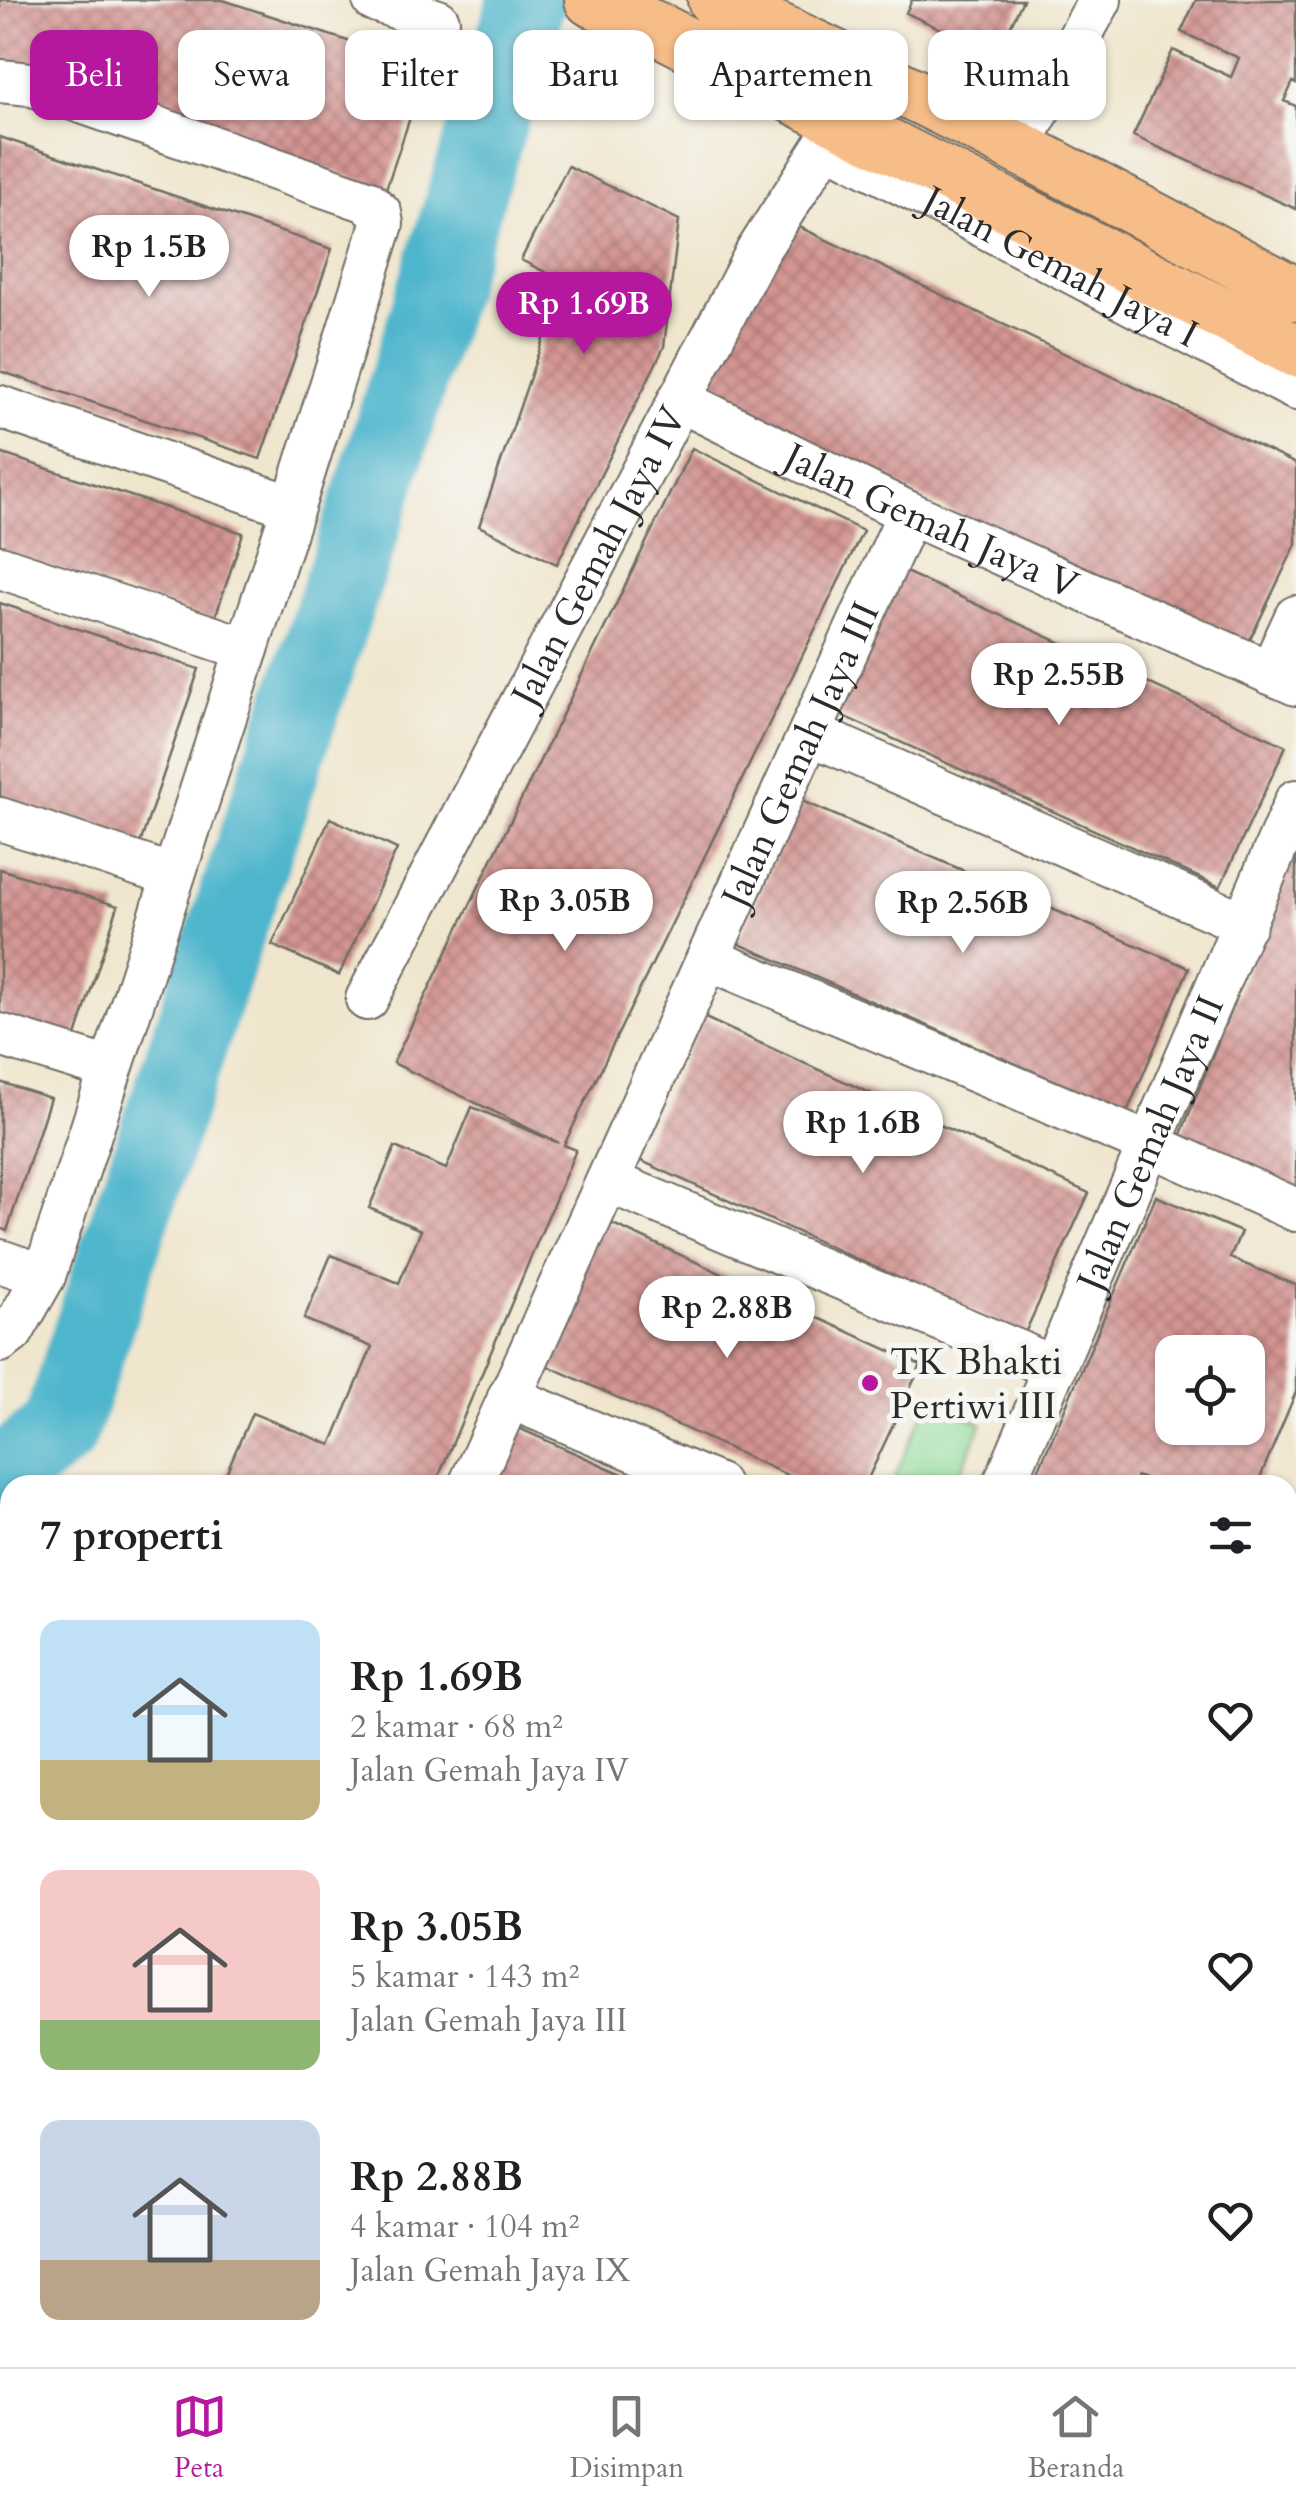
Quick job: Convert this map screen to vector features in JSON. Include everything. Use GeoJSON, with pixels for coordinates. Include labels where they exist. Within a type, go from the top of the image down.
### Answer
{"type":"FeatureCollection","features":[{"type":"Feature","properties":{"kind":"main road"},"geometry":{"type":"LineString","coordinates":[[591,0],[658,30],[831,132],[994,198],[1296,351]]}},
{"type":"Feature","properties":{"kind":"main road"},"geometry":{"type":"LineString","coordinates":[[714,0],[1018,146],[1296,294]]}},
{"type":"Feature","properties":{"kind":"main road"},"geometry":{"type":"LineString","coordinates":[[994,198],[1018,146]]}},
{"type":"Feature","properties":{"kind":"street"},"geometry":{"type":"LineString","coordinates":[[374,0],[438,21]]}},
{"type":"Feature","properties":{"kind":"street"},"geometry":{"type":"LineString","coordinates":[[1018,146],[1100,0]]}},
{"type":"Feature","properties":{"kind":"street"},"geometry":{"type":"LineString","coordinates":[[0,81],[30,84],[367,201],[380,213],[382,224],[44,1276],[12,1332],[0,1342]]}},
{"type":"Feature","properties":{"kind":"street","name":"Jalan Gemah Jaya I"},"geometry":{"type":"LineString","coordinates":[[831,132],[1296,390]]}},
{"type":"Feature","properties":{"kind":"street","name":"Jalan Gemah Jaya IV"},"geometry":{"type":"LineString","coordinates":[[367,999],[757,252],[831,132]]}},
{"type":"Feature","properties":{"kind":"street","name":"Jalan Gemah Jaya V"},"geometry":{"type":"LineString","coordinates":[[679,400],[909,514],[1283,679]]}},
{"type":"Feature","properties":{"kind":"street"},"geometry":{"type":"LineString","coordinates":[[0,406],[293,507]]}},
{"type":"Feature","properties":{"kind":"street","name":"Jalan Gemah Jaya III"},"geometry":{"type":"LineString","coordinates":[[474,1475],[909,514]]}},
{"type":"Feature","properties":{"kind":"street"},"geometry":{"type":"LineString","coordinates":[[0,567],[247,649]]}},
{"type":"Feature","properties":{"kind":"street"},"geometry":{"type":"LineString","coordinates":[[1283,679],[1296,617]]}},
{"type":"Feature","properties":{"kind":"street"},"geometry":{"type":"LineString","coordinates":[[811,734],[1245,924]]}},
{"type":"Feature","properties":{"kind":"street","name":"Jalan Gemah Jaya II"},"geometry":{"type":"LineString","coordinates":[[1008,1475],[1296,800]]}},
{"type":"Feature","properties":{"kind":"street"},"geometry":{"type":"LineString","coordinates":[[0,819],[173,876]]}},
{"type":"Feature","properties":{"kind":"street"},"geometry":{"type":"LineString","coordinates":[[709,959],[1296,1210]]}},
{"type":"Feature","properties":{"kind":"street"},"geometry":{"type":"LineString","coordinates":[[0,1035],[110,1070]]}},
{"type":"Feature","properties":{"kind":"street"},"geometry":{"type":"LineString","coordinates":[[608,1181],[1054,1370]]}},
{"type":"Feature","properties":{"kind":"street"},"geometry":{"type":"LineString","coordinates":[[0,1261],[44,1276]]}},
{"type":"Feature","properties":{"kind":"street"},"geometry":{"type":"LineString","coordinates":[[509,1397],[694,1475]]}},
{"type":"Feature","properties":{"kind":"green space"},"geometry":{"type":"Polygon","coordinates":[[[929,1400],[982,1423],[959,1475],[895,1475],[929,1400]]]}},
{"type":"Feature","properties":{"kind":"building"},"geometry":{"type":"Polygon","coordinates":[[[0,0],[223,0],[314,30],[178,30],[178,120],[325,120],[325,34],[345,40],[345,120],[409,120],[386,189],[158,115],[158,30],[30,30],[30,73],[0,63],[0,0]]]}},
{"type":"Feature","properties":{"kind":"building"},"geometry":{"type":"Polygon","coordinates":[[[912,0],[1023,0],[1008,30],[943,30],[906,13],[912,0]]]}},
{"type":"Feature","properties":{"kind":"building"},"geometry":{"type":"Polygon","coordinates":[[[1196,0],[1296,0],[1296,84],[1293,82],[1284,101],[1296,106],[1296,209],[1133,136],[1173,50],[1231,77],[1239,58],[1181,32],[1196,0]]]}},
{"type":"Feature","properties":{"kind":"building"},"geometry":{"type":"Polygon","coordinates":[[[0,137],[332,249],[260,459],[0,371],[0,137]]]}},
{"type":"Feature","properties":{"kind":"building"},"geometry":{"type":"Polygon","coordinates":[[[568,166],[679,220],[664,347],[557,564],[479,526],[563,281],[521,260],[568,166]]]}},
{"type":"Feature","properties":{"kind":"building"},"geometry":{"type":"Polygon","coordinates":[[[789,222],[1296,464],[1296,544],[1244,652],[706,394],[789,222]]]}},
{"type":"Feature","properties":{"kind":"building"},"geometry":{"type":"Polygon","coordinates":[[[692,448],[863,531],[564,1145],[576,1150],[439,1475],[225,1475],[252,1413],[331,1445],[372,1347],[304,1319],[331,1255],[399,1283],[421,1230],[369,1208],[395,1147],[446,1169],[472,1107],[559,1143],[393,1063],[692,448]]]}},
{"type":"Feature","properties":{"kind":"building"},"geometry":{"type":"Polygon","coordinates":[[[0,453],[243,533],[214,621],[0,551],[0,453]]]}},
{"type":"Feature","properties":{"kind":"building"},"geometry":{"type":"Polygon","coordinates":[[[899,569],[1286,746],[1220,887],[834,712],[899,569]]]}},
{"type":"Feature","properties":{"kind":"building"},"geometry":{"type":"Polygon","coordinates":[[[0,603],[199,669],[140,844],[0,798],[0,603]]]}},
{"type":"Feature","properties":{"kind":"building"},"geometry":{"type":"Polygon","coordinates":[[[800,800],[1189,968],[1127,1112],[737,943],[800,800]]]}},
{"type":"Feature","properties":{"kind":"building"},"geometry":{"type":"Polygon","coordinates":[[[330,818],[397,849],[339,975],[272,945],[330,818]]]}},
{"type":"Feature","properties":{"kind":"building"},"geometry":{"type":"Polygon","coordinates":[[[1296,847],[1296,1197],[1175,1149],[1296,847]]]}},
{"type":"Feature","properties":{"kind":"building"},"geometry":{"type":"Polygon","coordinates":[[[0,869],[118,906],[75,1039],[0,1015],[0,869]]]}},
{"type":"Feature","properties":{"kind":"building"},"geometry":{"type":"Polygon","coordinates":[[[703,1017],[1089,1193],[1024,1335],[637,1159],[703,1017]]]}},
{"type":"Feature","properties":{"kind":"building"},"geometry":{"type":"Polygon","coordinates":[[[0,1082],[50,1098],[7,1231],[0,1228],[0,1082]]]}},
{"type":"Feature","properties":{"kind":"building"},"geometry":{"type":"Polygon","coordinates":[[[1156,1196],[1241,1232],[1230,1258],[1296,1285],[1296,1392],[1261,1475],[1036,1475],[1156,1196]]]}},
{"type":"Feature","properties":{"kind":"building"},"geometry":{"type":"Polygon","coordinates":[[[602,1219],[921,1365],[870,1475],[787,1475],[537,1361],[602,1219]]]}},
{"type":"Feature","properties":{"kind":"building"},"geometry":{"type":"Polygon","coordinates":[[[507,1423],[624,1475],[484,1475],[507,1423]]]}},
{"type":"Feature","properties":{"kind":"waterway"},"geometry":{"type":"LineString","coordinates":[[3,1475],[59,1431],[371,499],[527,0]]}},
{"type":"Feature","properties":{"kind":"place","name":"TK Bhakti Pertiwi III"},"geometry":{"type":"Point","coordinates":[870,1383]}}]}
